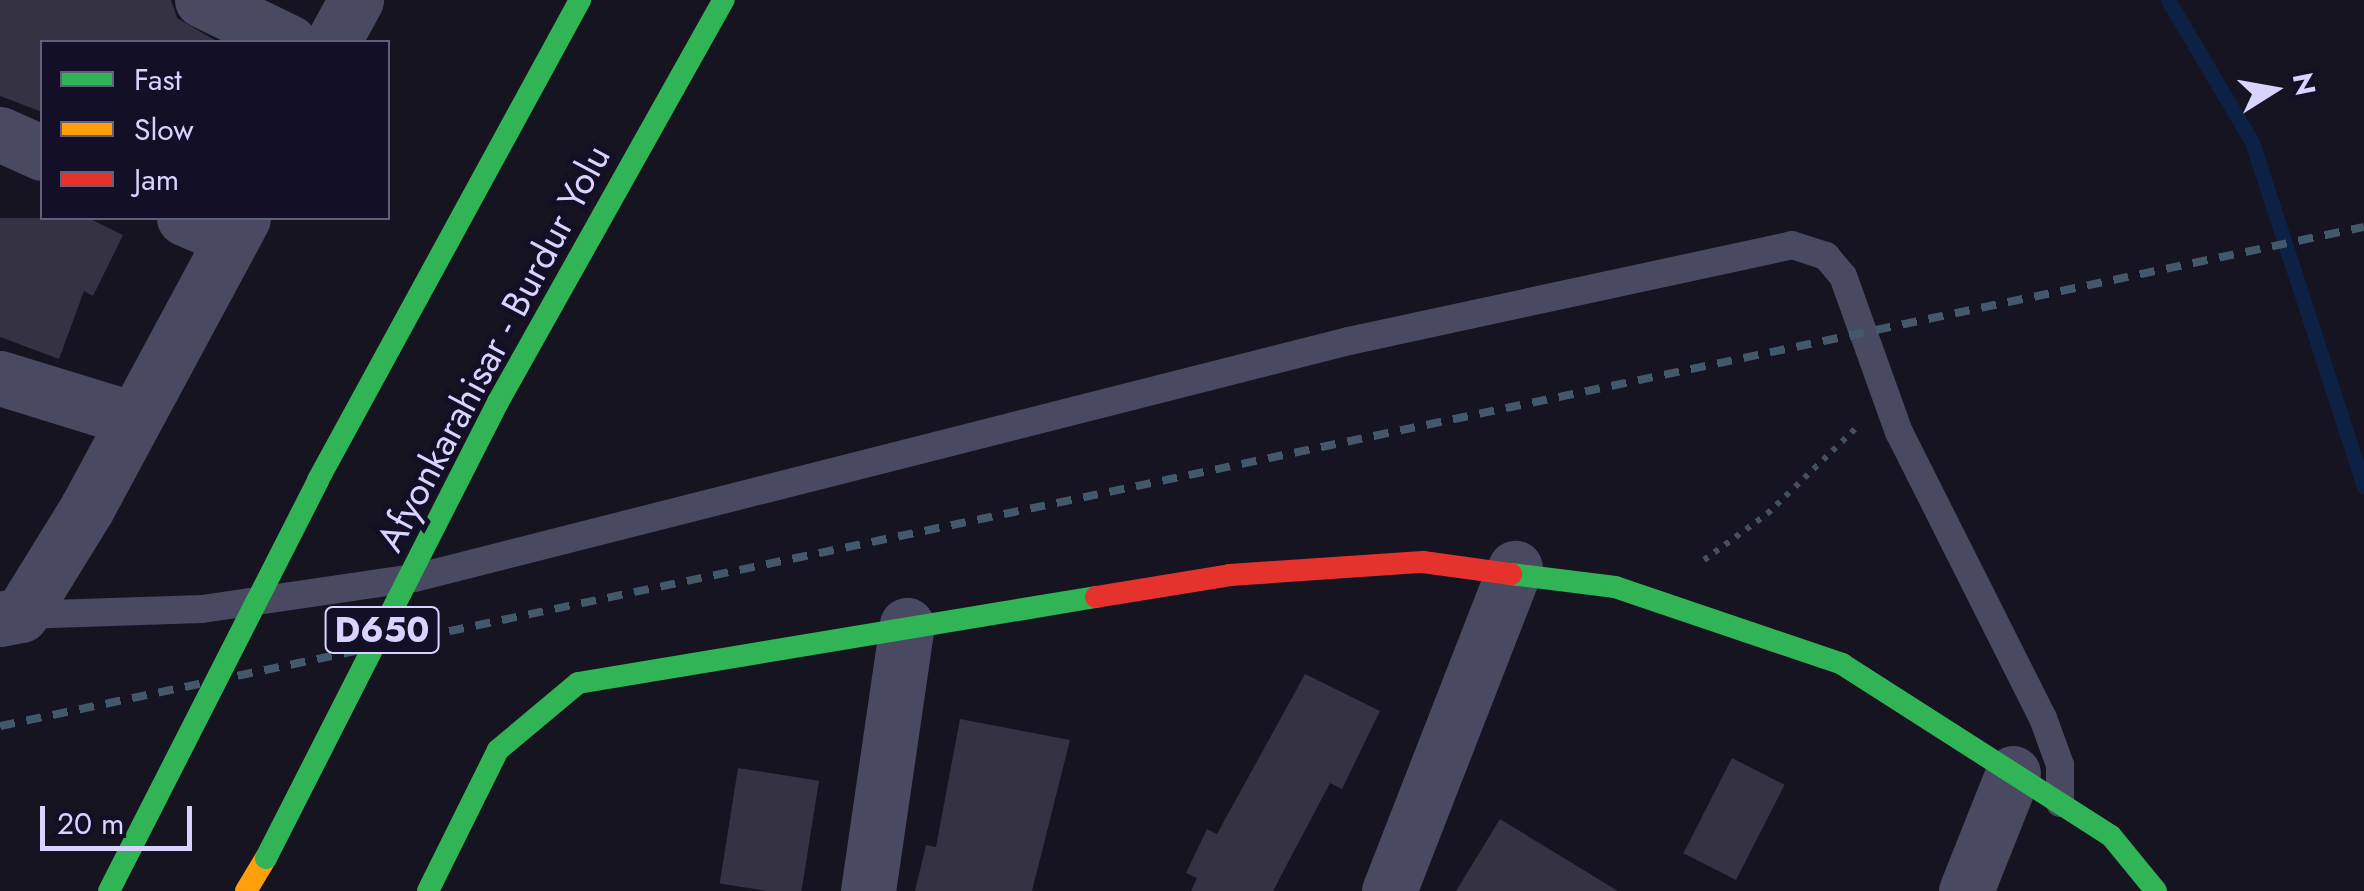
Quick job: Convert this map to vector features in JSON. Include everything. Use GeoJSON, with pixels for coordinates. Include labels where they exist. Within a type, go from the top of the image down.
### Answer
{"type":"FeatureCollection","features":[{"type":"Feature","properties":{"kind":"main road"},"geometry":{"type":"LineString","coordinates":[[109,891],[318,480],[580,0]]}},
{"type":"Feature","properties":{"kind":"main road","name":"Afyonkarahisar - Burdur Yolu"},"geometry":{"type":"LineString","coordinates":[[246,891],[498,402],[724,0]]}},
{"type":"Feature","properties":{"kind":"main road"},"geometry":{"type":"LineString","coordinates":[[428,891],[498,750],[578,683],[907,625],[1230,575],[1423,562],[1514,568],[1650,600],[1842,664],[2111,836],[2156,891]]}},
{"type":"Feature","properties":{"kind":"street"},"geometry":{"type":"LineString","coordinates":[[202,0],[284,40]]}},
{"type":"Feature","properties":{"kind":"street"},"geometry":{"type":"LineString","coordinates":[[334,40],[356,0]]}},
{"type":"Feature","properties":{"kind":"street"},"geometry":{"type":"LineString","coordinates":[[0,134],[40,153]]}},
{"type":"Feature","properties":{"kind":"street"},"geometry":{"type":"LineString","coordinates":[[10,617],[133,418],[238,228],[195,220]]}},
{"type":"Feature","properties":{"kind":"street"},"geometry":{"type":"LineString","coordinates":[[0,378],[133,418]]}},
{"type":"Feature","properties":{"kind":"street"},"geometry":{"type":"LineString","coordinates":[[1389,891],[1514,568]]}},
{"type":"Feature","properties":{"kind":"street"},"geometry":{"type":"LineString","coordinates":[[868,891],[907,625]]}},
{"type":"Feature","properties":{"kind":"street"},"geometry":{"type":"LineString","coordinates":[[1966,891],[2013,773]]}},
{"type":"Feature","properties":{"kind":"lane"},"geometry":{"type":"LineString","coordinates":[[10,617],[202,609],[415,578],[1349,341],[1792,245],[1826,256],[1843,276],[1887,399],[2043,718],[2060,765],[2060,803]]}},
{"type":"Feature","properties":{"kind":"path"},"geometry":{"type":"LineString","coordinates":[[1650,600],[1767,514],[1887,399]]}},
{"type":"Feature","properties":{"kind":"building"},"geometry":{"type":"Polygon","coordinates":[[[0,0],[171,0],[177,18],[215,40],[40,40],[40,111],[0,96],[0,0]]]}},
{"type":"Feature","properties":{"kind":"building"},"geometry":{"type":"Polygon","coordinates":[[[0,218],[92,220],[123,235],[93,296],[84,291],[59,359],[0,337],[0,218]]]}},
{"type":"Feature","properties":{"kind":"building"},"geometry":{"type":"Polygon","coordinates":[[[1305,674],[1380,711],[1342,789],[1330,783],[1273,891],[1191,891],[1197,878],[1186,873],[1207,829],[1217,834],[1305,674]]]}},
{"type":"Feature","properties":{"kind":"building"},"geometry":{"type":"Polygon","coordinates":[[[960,719],[1070,740],[1032,891],[915,891],[926,845],[936,847],[960,719]]]}},
{"type":"Feature","properties":{"kind":"building"},"geometry":{"type":"Polygon","coordinates":[[[1732,758],[1785,785],[1736,880],[1683,853],[1732,758]]]}},
{"type":"Feature","properties":{"kind":"building"},"geometry":{"type":"Polygon","coordinates":[[[738,768],[819,781],[802,891],[767,891],[720,884],[738,768]]]}},
{"type":"Feature","properties":{"kind":"building"},"geometry":{"type":"Polygon","coordinates":[[[1500,819],[1618,891],[1456,891],[1500,819]]]}},
{"type":"Feature","properties":{"kind":"waterway"},"geometry":{"type":"LineString","coordinates":[[2168,0],[2252,142],[2364,486]]}},
{"type":"Feature","properties":{"kind":"railway"},"geometry":{"type":"LineString","coordinates":[[0,726],[2364,227]]}},
{"type":"Feature","properties":{"kind":"traffic: fast"},"geometry":{"type":"LineString","coordinates":[[318,480],[580,0]]}},
{"type":"Feature","properties":{"kind":"traffic: fast"},"geometry":{"type":"LineString","coordinates":[[498,402],[724,0]]}},
{"type":"Feature","properties":{"kind":"traffic: fast"},"geometry":{"type":"LineString","coordinates":[[266,858],[498,402]]}},
{"type":"Feature","properties":{"kind":"traffic: fast"},"geometry":{"type":"LineString","coordinates":[[109,891],[318,480]]}},
{"type":"Feature","properties":{"kind":"traffic: fast"},"geometry":{"type":"LineString","coordinates":[[1511,574],[1615,587],[1842,664],[2111,836],[2156,891]]}},
{"type":"Feature","properties":{"kind":"traffic: fast"},"geometry":{"type":"LineString","coordinates":[[428,891],[498,750],[578,683],[1096,597]]}},
{"type":"Feature","properties":{"kind":"traffic: slow"},"geometry":{"type":"LineString","coordinates":[[246,891],[266,858]]}},
{"type":"Feature","properties":{"kind":"traffic: jam"},"geometry":{"type":"LineString","coordinates":[[1096,597],[1230,575],[1423,562],[1511,574]]}}]}
